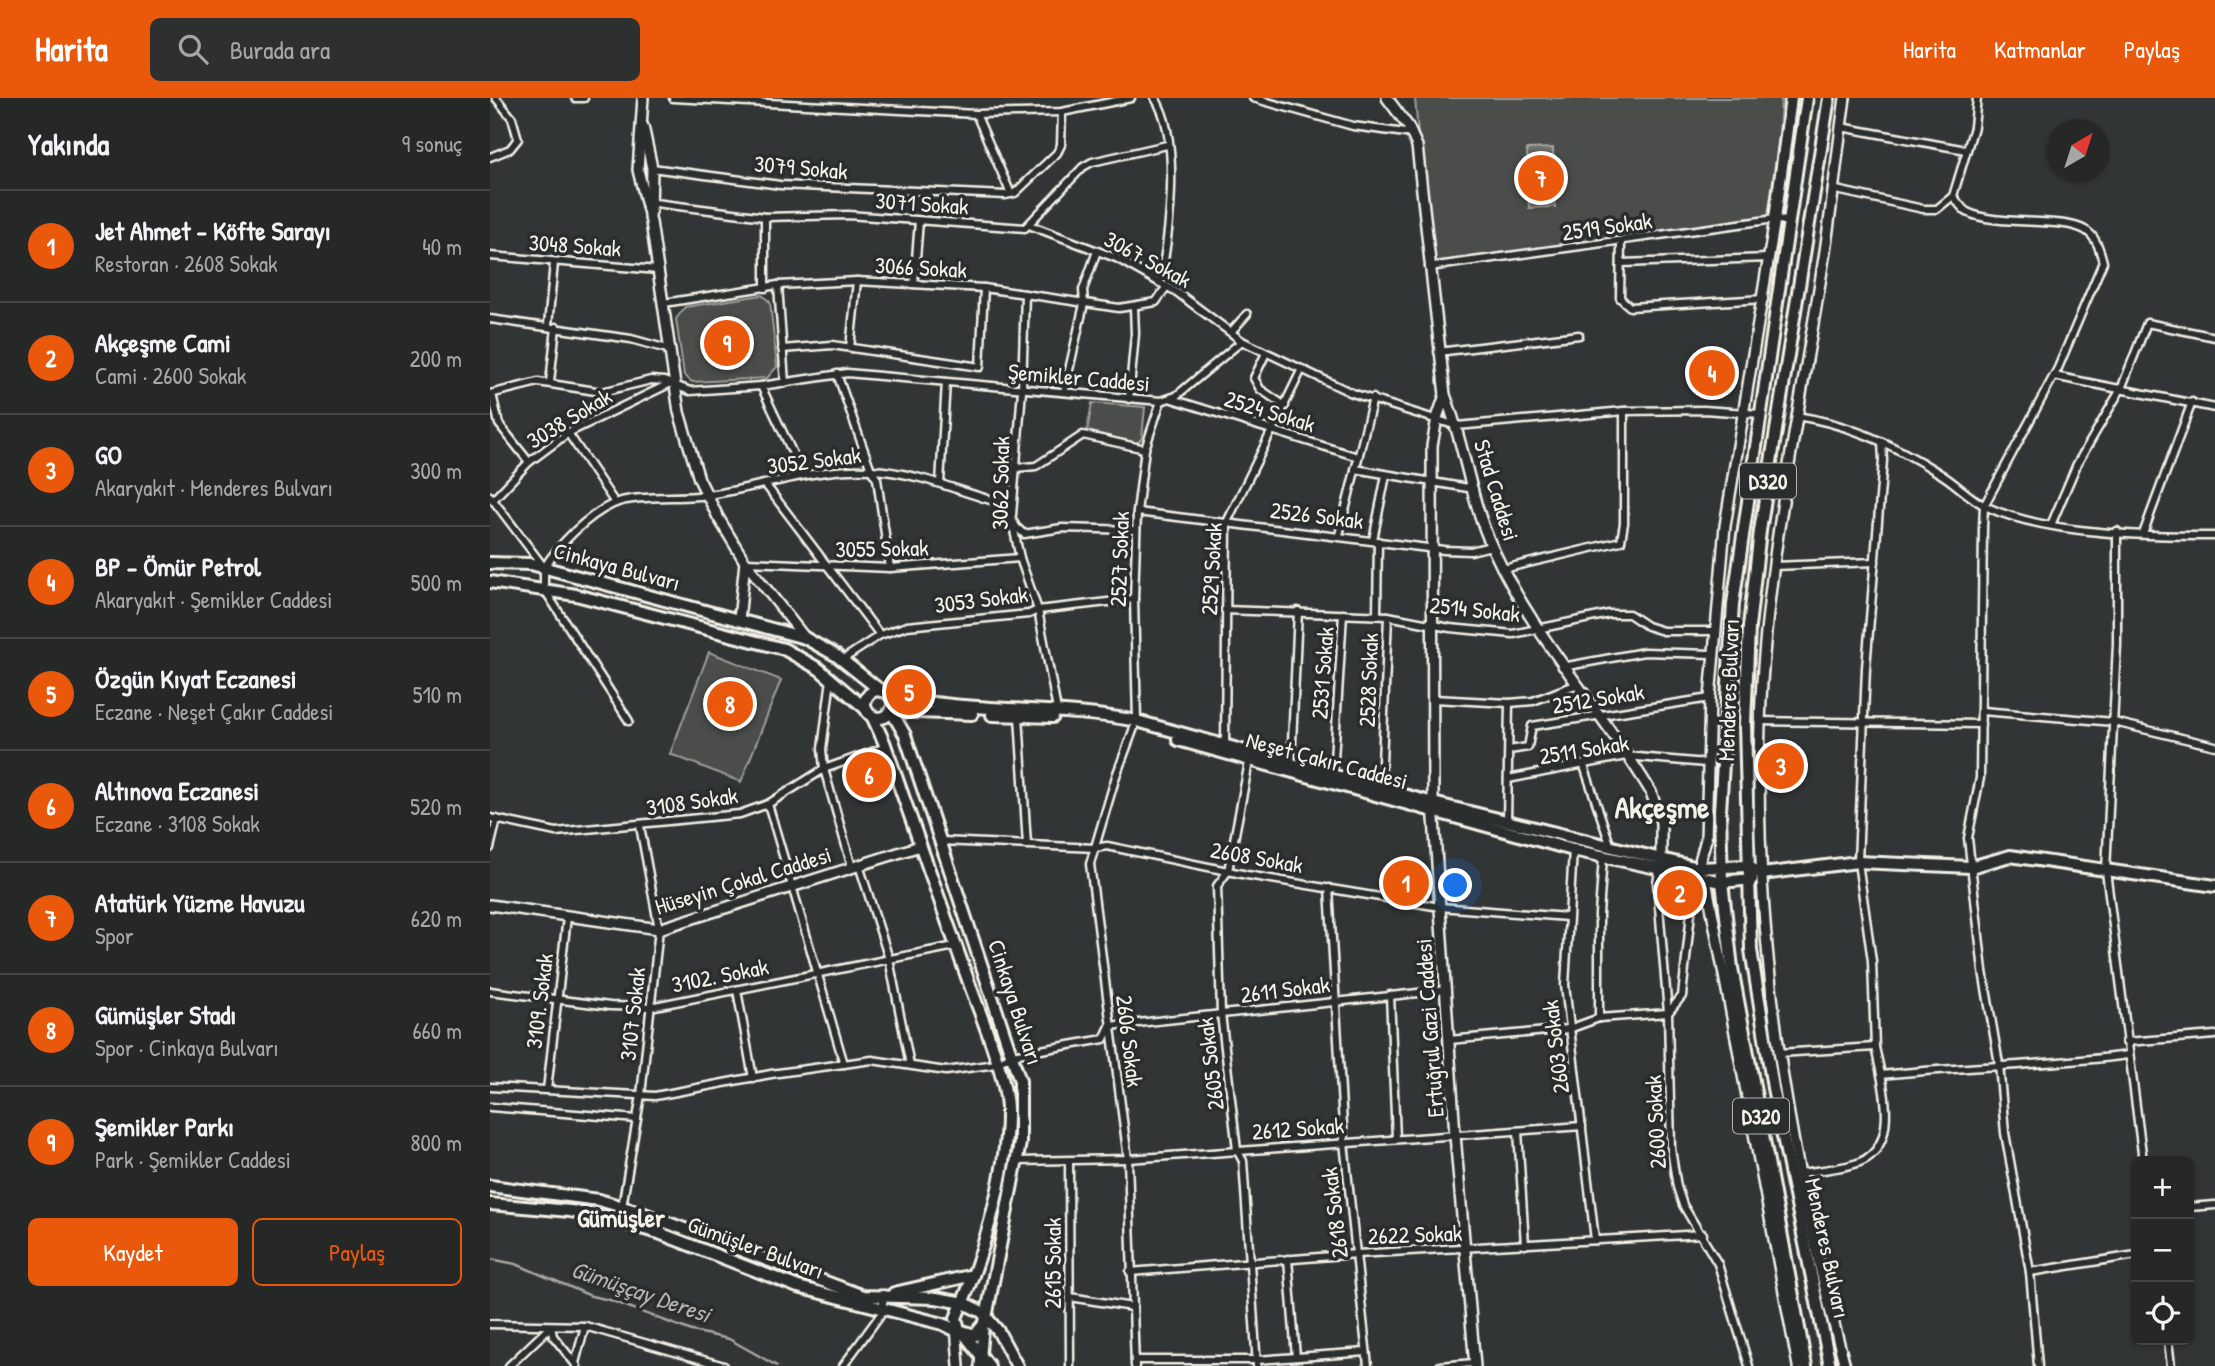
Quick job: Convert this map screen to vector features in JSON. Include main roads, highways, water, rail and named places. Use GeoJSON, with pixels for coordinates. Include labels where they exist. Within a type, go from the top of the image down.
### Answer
{"type":"FeatureCollection","features":[{"type":"Feature","properties":{"kind":"main road"},"geometry":{"type":"LineString","coordinates":[[642,98],[638,170],[649,202]]}},
{"type":"Feature","properties":{"kind":"main road","name":"Stad Caddesi"},"geometry":{"type":"LineString","coordinates":[[1387,98],[1413,134],[1417,146],[1438,352],[1445,395],[1457,426],[1491,546],[1562,667],[1639,771],[1658,808],[1660,865]]}},
{"type":"Feature","properties":{"kind":"main road"},"geometry":{"type":"LineString","coordinates":[[1791,98],[1771,258],[1725,526],[1712,654],[1706,763],[1706,839],[1697,872],[1707,885],[1798,1366]]}},
{"type":"Feature","properties":{"kind":"main road","name":"Menderes Bulvarı"},"geometry":{"type":"LineString","coordinates":[[1806,1366],[1732,968],[1721,882],[1720,811],[1727,673],[1742,530],[1807,98]]}},
{"type":"Feature","properties":{"kind":"main road","name":"Menderes Bulvarı"},"geometry":{"type":"LineString","coordinates":[[1829,98],[1760,531],[1749,628],[1745,724],[1751,950],[1760,1012],[1830,1366]]}},
{"type":"Feature","properties":{"kind":"main road"},"geometry":{"type":"LineString","coordinates":[[1844,1366],[1801,1173],[1779,1053],[1764,935],[1760,721],[1768,603],[1796,416],[1824,262],[1845,98]]}},
{"type":"Feature","properties":{"kind":"main road"},"geometry":{"type":"LineString","coordinates":[[641,121],[652,168],[649,202],[651,222],[671,351],[673,382],[682,423],[707,495],[745,562],[805,638]]}},
{"type":"Feature","properties":{"kind":"main road","name":"Ertuğrul Gazi Caddesi"},"geometry":{"type":"LineString","coordinates":[[1445,395],[1437,418],[1430,548],[1434,699],[1433,807],[1455,1135],[1474,1364]]}},
{"type":"Feature","properties":{"kind":"main road"},"geometry":{"type":"LineString","coordinates":[[739,620],[745,562]]}},
{"type":"Feature","properties":{"kind":"main road","name":"Cinkaya Bulvarı"},"geometry":{"type":"LineString","coordinates":[[490,563],[531,564],[805,638],[842,660],[885,693]]}},
{"type":"Feature","properties":{"kind":"main road","name":"Cinkaya Bulvarı"},"geometry":{"type":"LineString","coordinates":[[490,582],[544,589],[784,649],[802,656],[869,712],[886,747],[996,1064],[1007,1105],[1006,1145],[959,1329]]}},
{"type":"Feature","properties":{"kind":"main road"},"geometry":{"type":"LineString","coordinates":[[885,693],[892,702],[891,711],[883,718],[869,712],[868,696],[885,693]]}},
{"type":"Feature","properties":{"kind":"main road","name":"Neşet Çakır Caddesi"},"geometry":{"type":"LineString","coordinates":[[885,693],[970,708],[1057,710],[1136,724],[1381,788],[1433,807],[1573,850],[1697,872],[1721,882],[1748,881]]}},
{"type":"Feature","properties":{"kind":"main road","name":"Neşet Çakır Caddesi"},"geometry":{"type":"LineString","coordinates":[[891,711],[1078,718],[1136,724],[1249,762],[1433,807],[1507,822],[1612,849],[1660,865]]}},
{"type":"Feature","properties":{"kind":"main road","name":"Cinkaya Bulvarı"},"geometry":{"type":"LineString","coordinates":[[891,711],[905,735],[1020,1082],[1022,1109],[1017,1161],[984,1323]]}},
{"type":"Feature","properties":{"kind":"main road","name":"Hüseyin Çokal Caddesi"},"geometry":{"type":"LineString","coordinates":[[490,905],[659,929],[920,846]]}},
{"type":"Feature","properties":{"kind":"main road"},"geometry":{"type":"LineString","coordinates":[[1748,881],[1762,874],[1858,862],[1971,867],[2010,856],[2215,886]]}},
{"type":"Feature","properties":{"kind":"main road","name":"Neşet Çakır Caddesi"},"geometry":{"type":"LineString","coordinates":[[1697,872],[1721,865],[1747,866]]}},
{"type":"Feature","properties":{"kind":"main road"},"geometry":{"type":"LineString","coordinates":[[1747,866],[1762,874]]}},
{"type":"Feature","properties":{"kind":"main road","name":"Gümüşler Bulvarı"},"geometry":{"type":"LineString","coordinates":[[490,1185],[599,1200],[863,1296],[883,1296]]}},
{"type":"Feature","properties":{"kind":"main road","name":"Gümüşler Bulvarı"},"geometry":{"type":"LineString","coordinates":[[490,1204],[570,1211],[604,1218],[659,1233],[798,1287],[883,1311],[929,1319],[959,1329],[981,1352],[989,1366]]}},
{"type":"Feature","properties":{"kind":"main road"},"geometry":{"type":"LineString","coordinates":[[883,1296],[973,1275]]}},
{"type":"Feature","properties":{"kind":"main road"},"geometry":{"type":"LineString","coordinates":[[883,1296],[936,1298],[976,1308],[984,1323],[998,1331],[1017,1366]]}},
{"type":"Feature","properties":{"kind":"main road"},"geometry":{"type":"LineString","coordinates":[[959,1366],[959,1329],[975,1335],[984,1323]]}},
{"type":"Feature","properties":{"kind":"main road"},"geometry":{"type":"LineString","coordinates":[[980,1366],[984,1323]]}},
{"type":"Feature","properties":{"kind":"water"},"geometry":{"type":"Polygon","coordinates":[[[1553,148],[1555,207],[1529,208],[1527,149],[1553,148]]]}},
{"type":"Feature","properties":{"kind":"waterway","name":"Gümüşçay Deresi"},"geometry":{"type":"LineString","coordinates":[[490,1259],[516,1264],[591,1296],[610,1300],[692,1331],[729,1339],[777,1366]]}},
{"type":"Feature","properties":{"kind":"place","name":"Atatürk Yüzme Havuzu"},"geometry":{"type":"Point","coordinates":[1541,178]}},
{"type":"Feature","properties":{"kind":"place","name":"Şemikler Parkı"},"geometry":{"type":"Point","coordinates":[727,343]}},
{"type":"Feature","properties":{"kind":"place","name":"BP - Ömür Petrol"},"geometry":{"type":"Point","coordinates":[1712,373]}},
{"type":"Feature","properties":{"kind":"place","name":"Özgün Kıyat Eczanesi"},"geometry":{"type":"Point","coordinates":[909,692]}},
{"type":"Feature","properties":{"kind":"place","name":"Gümüşler Stadı"},"geometry":{"type":"Point","coordinates":[730,704]}},
{"type":"Feature","properties":{"kind":"place","name":"GO"},"geometry":{"type":"Point","coordinates":[1781,766]}},
{"type":"Feature","properties":{"kind":"place","name":"Altınova Eczanesi"},"geometry":{"type":"Point","coordinates":[869,775]}},
{"type":"Feature","properties":{"kind":"place","name":"Jet Ahmet - Köfte Sarayı"},"geometry":{"type":"Point","coordinates":[1406,883]}},
{"type":"Feature","properties":{"kind":"place","name":"Akçeşme Cami"},"geometry":{"type":"Point","coordinates":[1680,893]}},
{"type":"Feature","properties":{"kind":"district","name":"Akçeşme"},"geometry":{"type":"Point","coordinates":[1662,807]}},
{"type":"Feature","properties":{"kind":"district","name":"Gümüşler"},"geometry":{"type":"Point","coordinates":[621,1217]}}]}
